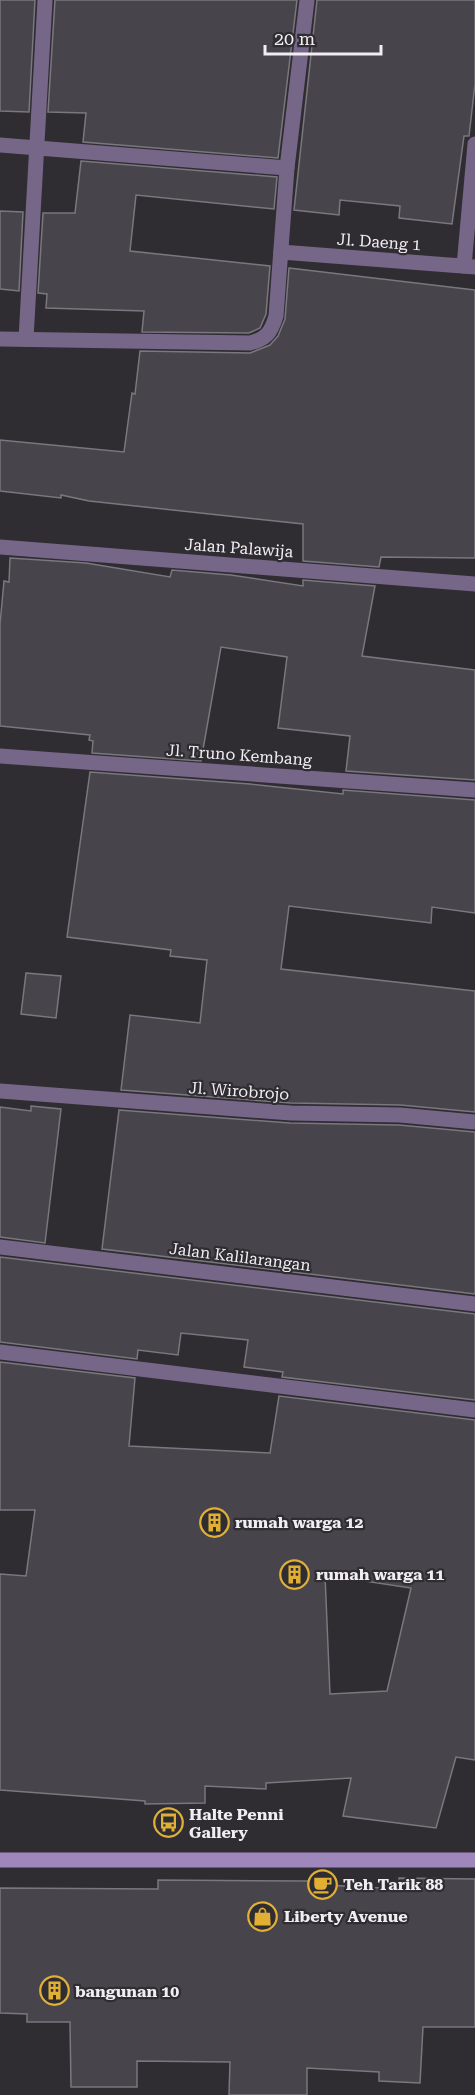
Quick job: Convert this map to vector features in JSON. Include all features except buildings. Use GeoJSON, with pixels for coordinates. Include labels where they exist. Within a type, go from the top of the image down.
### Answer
{"type":"FeatureCollection","features":[{"type":"Feature","properties":{"kind":"main road"},"geometry":{"type":"LineString","coordinates":[[0,1860],[475,1860]]}},
{"type":"Feature","properties":{"kind":"street"},"geometry":{"type":"LineString","coordinates":[[26,339],[45,0]]}},
{"type":"Feature","properties":{"kind":"street"},"geometry":{"type":"LineString","coordinates":[[0,339],[250,343],[261,340],[269,334],[276,316],[287,168],[307,0]]}},
{"type":"Feature","properties":{"kind":"street"},"geometry":{"type":"LineString","coordinates":[[0,144],[287,168]]}},
{"type":"Feature","properties":{"kind":"street"},"geometry":{"type":"LineString","coordinates":[[470,267],[475,144]]}},
{"type":"Feature","properties":{"kind":"street","name":"Jl. Daeng 1"},"geometry":{"type":"LineString","coordinates":[[280,252],[470,267]]}},
{"type":"Feature","properties":{"kind":"street","name":"Jalan Palawija"},"geometry":{"type":"LineString","coordinates":[[0,547],[475,584]]}},
{"type":"Feature","properties":{"kind":"street","name":"Jl. Truno Kembang"},"geometry":{"type":"LineString","coordinates":[[0,756],[475,790]]}},
{"type":"Feature","properties":{"kind":"street","name":"Jl. Wirobrojo"},"geometry":{"type":"LineString","coordinates":[[0,1091],[291,1113],[400,1115],[475,1122]]}},
{"type":"Feature","properties":{"kind":"street","name":"Jalan Kalilarangan"},"geometry":{"type":"LineString","coordinates":[[0,1247],[475,1304]]}},
{"type":"Feature","properties":{"kind":"street"},"geometry":{"type":"LineString","coordinates":[[0,1352],[475,1410]]}},
{"type":"Feature","properties":{"kind":"place","name":"rumah warga 12"},"geometry":{"type":"Point","coordinates":[214,1522]}},
{"type":"Feature","properties":{"kind":"place","name":"rumah warga 11"},"geometry":{"type":"Point","coordinates":[295,1574]}},
{"type":"Feature","properties":{"kind":"place","name":"Halte Penni Gallery"},"geometry":{"type":"Point","coordinates":[168,1823]}},
{"type":"Feature","properties":{"kind":"place","name":"Teh Tarik 88"},"geometry":{"type":"Point","coordinates":[322,1884]}},
{"type":"Feature","properties":{"kind":"place","name":"Liberty Avenue"},"geometry":{"type":"Point","coordinates":[263,1916]}},
{"type":"Feature","properties":{"kind":"place","name":"bangunan 10"},"geometry":{"type":"Point","coordinates":[54,1991]}}]}
